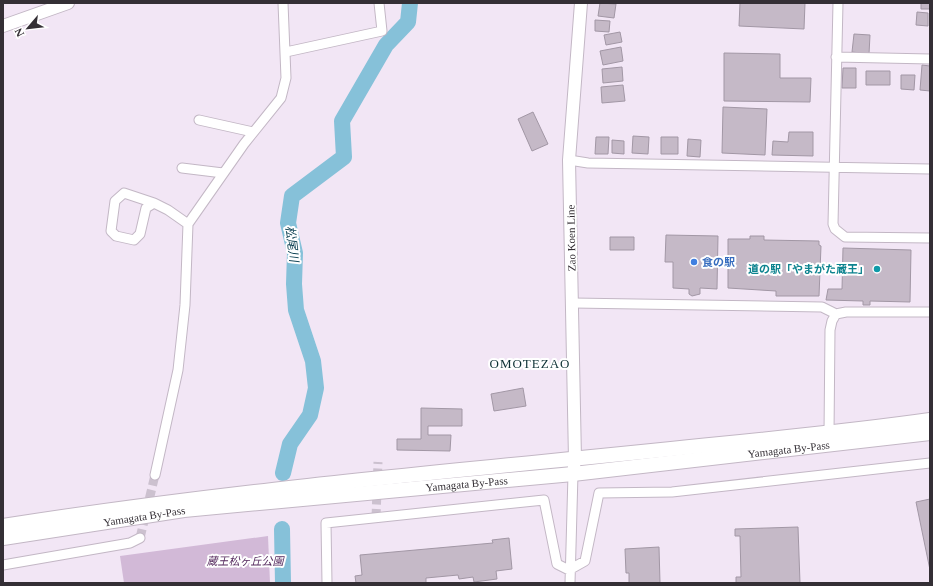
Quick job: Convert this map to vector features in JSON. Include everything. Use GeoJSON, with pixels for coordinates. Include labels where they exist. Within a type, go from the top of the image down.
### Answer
{"type":"FeatureCollection","features":[{"type":"Feature","properties":{"kind":"highway","name":"Yamagata By-Pass"},"geometry":{"type":"LineString","coordinates":[[3,526],[98,511],[302,486],[829,432],[901,424],[930,419]]}},
{"type":"Feature","properties":{"kind":"highway","name":"Yamagata By-Pass"},"geometry":{"type":"LineString","coordinates":[[3,538],[184,510],[573,474],[930,433]]}},
{"type":"Feature","properties":{"kind":"main road"},"geometry":{"type":"LineString","coordinates":[[3,26],[68,3]]}},
{"type":"Feature","properties":{"kind":"main road","name":"Zao Koen Line"},"geometry":{"type":"LineString","coordinates":[[573,474],[575,459],[570,160],[581,3]]}},
{"type":"Feature","properties":{"kind":"street"},"geometry":{"type":"LineString","coordinates":[[286,52],[382,31],[379,3]]}},
{"type":"Feature","properties":{"kind":"street"},"geometry":{"type":"LineString","coordinates":[[838,3],[833,168],[833,224],[839,234],[845,237],[930,238]]}},
{"type":"Feature","properties":{"kind":"street"},"geometry":{"type":"LineString","coordinates":[[155,475],[178,370],[185,305],[188,224],[253,132],[281,98],[286,78],[286,4]]}},
{"type":"Feature","properties":{"kind":"street"},"geometry":{"type":"LineString","coordinates":[[836,57],[930,59]]}},
{"type":"Feature","properties":{"kind":"street"},"geometry":{"type":"LineString","coordinates":[[199,120],[253,132]]}},
{"type":"Feature","properties":{"kind":"street"},"geometry":{"type":"LineString","coordinates":[[570,160],[588,163],[930,169]]}},
{"type":"Feature","properties":{"kind":"street"},"geometry":{"type":"LineString","coordinates":[[182,168],[223,173]]}},
{"type":"Feature","properties":{"kind":"street"},"geometry":{"type":"LineString","coordinates":[[154,203],[146,208],[140,234],[134,240],[116,236],[111,231],[116,201],[124,193],[154,203],[168,210],[188,224]]}},
{"type":"Feature","properties":{"kind":"street"},"geometry":{"type":"LineString","coordinates":[[573,303],[822,308],[836,314],[846,312],[930,312]]}},
{"type":"Feature","properties":{"kind":"street"},"geometry":{"type":"LineString","coordinates":[[829,432],[830,330],[832,321],[836,314]]}},
{"type":"Feature","properties":{"kind":"street"},"geometry":{"type":"LineString","coordinates":[[570,570],[586,561],[599,493],[672,492],[930,463]]}},
{"type":"Feature","properties":{"kind":"street"},"geometry":{"type":"LineString","coordinates":[[570,583],[573,474]]}},
{"type":"Feature","properties":{"kind":"street"},"geometry":{"type":"LineString","coordinates":[[327,583],[326,523],[544,500],[557,564],[570,570]]}},
{"type":"Feature","properties":{"kind":"street"},"geometry":{"type":"LineString","coordinates":[[3,565],[130,543],[140,538]]}},
{"type":"Feature","properties":{"kind":"green space","name":"蔵王松ヶ丘公園"},"geometry":{"type":"Polygon","coordinates":[[[268,536],[270,583],[124,583],[120,556],[268,536]]]}},
{"type":"Feature","properties":{"kind":"building"},"geometry":{"type":"Polygon","coordinates":[[[600,3],[616,4],[614,18],[598,16],[600,3]]]}},
{"type":"Feature","properties":{"kind":"building"},"geometry":{"type":"Polygon","coordinates":[[[740,3],[805,3],[804,29],[739,26],[740,3]]]}},
{"type":"Feature","properties":{"kind":"building"},"geometry":{"type":"Polygon","coordinates":[[[921,3],[930,3],[930,9],[921,9],[921,3]]]}},
{"type":"Feature","properties":{"kind":"building"},"geometry":{"type":"Polygon","coordinates":[[[917,12],[928,13],[928,26],[916,25],[917,12]]]}},
{"type":"Feature","properties":{"kind":"building"},"geometry":{"type":"Polygon","coordinates":[[[595,20],[610,21],[609,32],[595,31],[595,20]]]}},
{"type":"Feature","properties":{"kind":"building"},"geometry":{"type":"Polygon","coordinates":[[[620,32],[622,42],[606,45],[604,35],[620,32]]]}},
{"type":"Feature","properties":{"kind":"building"},"geometry":{"type":"Polygon","coordinates":[[[854,34],[870,35],[869,54],[852,52],[854,34]]]}},
{"type":"Feature","properties":{"kind":"building"},"geometry":{"type":"Polygon","coordinates":[[[621,47],[623,61],[603,65],[600,51],[621,47]]]}},
{"type":"Feature","properties":{"kind":"building"},"geometry":{"type":"Polygon","coordinates":[[[724,53],[780,54],[780,78],[811,78],[810,102],[724,101],[724,53]]]}},
{"type":"Feature","properties":{"kind":"building"},"geometry":{"type":"Polygon","coordinates":[[[922,65],[930,66],[930,91],[920,90],[922,65]]]}},
{"type":"Feature","properties":{"kind":"building"},"geometry":{"type":"Polygon","coordinates":[[[622,67],[623,81],[603,83],[602,69],[622,67]]]}},
{"type":"Feature","properties":{"kind":"building"},"geometry":{"type":"Polygon","coordinates":[[[843,68],[856,68],[856,88],[842,88],[843,68]]]}},
{"type":"Feature","properties":{"kind":"building"},"geometry":{"type":"Polygon","coordinates":[[[866,71],[890,71],[890,85],[866,85],[866,71]]]}},
{"type":"Feature","properties":{"kind":"building"},"geometry":{"type":"Polygon","coordinates":[[[901,75],[915,75],[914,90],[901,89],[901,75]]]}},
{"type":"Feature","properties":{"kind":"building"},"geometry":{"type":"Polygon","coordinates":[[[623,85],[625,101],[602,103],[601,87],[623,85]]]}},
{"type":"Feature","properties":{"kind":"building"},"geometry":{"type":"Polygon","coordinates":[[[723,107],[767,109],[765,155],[722,153],[723,107]]]}},
{"type":"Feature","properties":{"kind":"building"},"geometry":{"type":"Polygon","coordinates":[[[533,112],[548,144],[532,151],[518,119],[533,112]]]}},
{"type":"Feature","properties":{"kind":"building"},"geometry":{"type":"Polygon","coordinates":[[[789,132],[813,132],[813,156],[772,155],[773,141],[788,142],[789,132]]]}},
{"type":"Feature","properties":{"kind":"building"},"geometry":{"type":"Polygon","coordinates":[[[633,136],[649,137],[648,154],[632,153],[633,136]]]}},
{"type":"Feature","properties":{"kind":"building"},"geometry":{"type":"Polygon","coordinates":[[[596,137],[609,137],[608,154],[595,154],[596,137]]]}},
{"type":"Feature","properties":{"kind":"building"},"geometry":{"type":"Polygon","coordinates":[[[661,137],[678,137],[678,154],[661,154],[661,137]]]}},
{"type":"Feature","properties":{"kind":"building"},"geometry":{"type":"Polygon","coordinates":[[[688,139],[701,140],[700,157],[687,156],[688,139]]]}},
{"type":"Feature","properties":{"kind":"building"},"geometry":{"type":"Polygon","coordinates":[[[612,140],[624,141],[624,154],[612,153],[612,140]]]}},
{"type":"Feature","properties":{"kind":"building"},"geometry":{"type":"Polygon","coordinates":[[[666,235],[718,236],[717,289],[700,288],[700,294],[692,296],[689,294],[689,289],[673,288],[673,262],[665,262],[666,235]]]}},
{"type":"Feature","properties":{"kind":"building"},"geometry":{"type":"Polygon","coordinates":[[[750,236],[764,236],[764,240],[819,241],[819,245],[821,246],[819,296],[776,296],[776,291],[728,288],[728,239],[750,239],[750,236]]]}},
{"type":"Feature","properties":{"kind":"building"},"geometry":{"type":"Polygon","coordinates":[[[610,237],[634,237],[634,250],[610,250],[610,237]]]}},
{"type":"Feature","properties":{"kind":"building","name":"道の駅「やまがた蔵王」"},"geometry":{"type":"Polygon","coordinates":[[[843,248],[911,250],[910,302],[870,301],[870,305],[863,305],[863,301],[826,300],[828,289],[842,289],[843,248]]]}},
{"type":"Feature","properties":{"kind":"building"},"geometry":{"type":"Polygon","coordinates":[[[523,388],[526,406],[494,411],[491,394],[523,388]]]}},
{"type":"Feature","properties":{"kind":"building"},"geometry":{"type":"Polygon","coordinates":[[[421,408],[462,409],[462,426],[428,426],[428,435],[451,435],[450,451],[397,450],[397,439],[421,439],[421,408]]]}},
{"type":"Feature","properties":{"kind":"building"},"geometry":{"type":"Polygon","coordinates":[[[930,499],[930,570],[916,502],[930,499]]]}},
{"type":"Feature","properties":{"kind":"building"},"geometry":{"type":"Polygon","coordinates":[[[798,527],[800,583],[736,583],[736,577],[741,577],[740,536],[735,536],[735,529],[798,527]]]}},
{"type":"Feature","properties":{"kind":"building"},"geometry":{"type":"Polygon","coordinates":[[[509,538],[512,569],[496,571],[497,579],[474,582],[473,577],[459,579],[458,575],[426,578],[426,583],[356,583],[355,576],[362,575],[360,555],[493,543],[492,540],[509,538]]]}},
{"type":"Feature","properties":{"kind":"building"},"geometry":{"type":"Polygon","coordinates":[[[659,547],[660,583],[629,583],[629,573],[626,573],[625,549],[659,547]]]}},
{"type":"Feature","properties":{"kind":"waterway","name":"松尾川"},"geometry":{"type":"LineString","coordinates":[[283,473],[290,444],[310,415],[316,388],[313,361],[296,310],[294,284],[295,253],[288,223],[292,196],[344,157],[342,121],[386,45],[408,22],[410,3]]}},
{"type":"Feature","properties":{"kind":"waterway","name":"松尾川"},"geometry":{"type":"LineString","coordinates":[[282,529],[283,583]]}},
{"type":"Feature","properties":{"kind":"tunnel"},"geometry":{"type":"LineString","coordinates":[[376,518],[378,462]]}},
{"type":"Feature","properties":{"kind":"tunnel"},"geometry":{"type":"LineString","coordinates":[[140,538],[155,475]]}},
{"type":"Feature","properties":{"kind":"place","name":"食の駅"},"geometry":{"type":"Point","coordinates":[694,262]}},
{"type":"Feature","properties":{"kind":"place","name":"道の駅「やまがた蔵王」"},"geometry":{"type":"Point","coordinates":[877,269]}},
{"type":"Feature","properties":{"kind":"district","name":"OMOTEZAO"},"geometry":{"type":"Point","coordinates":[530,363]}}]}
